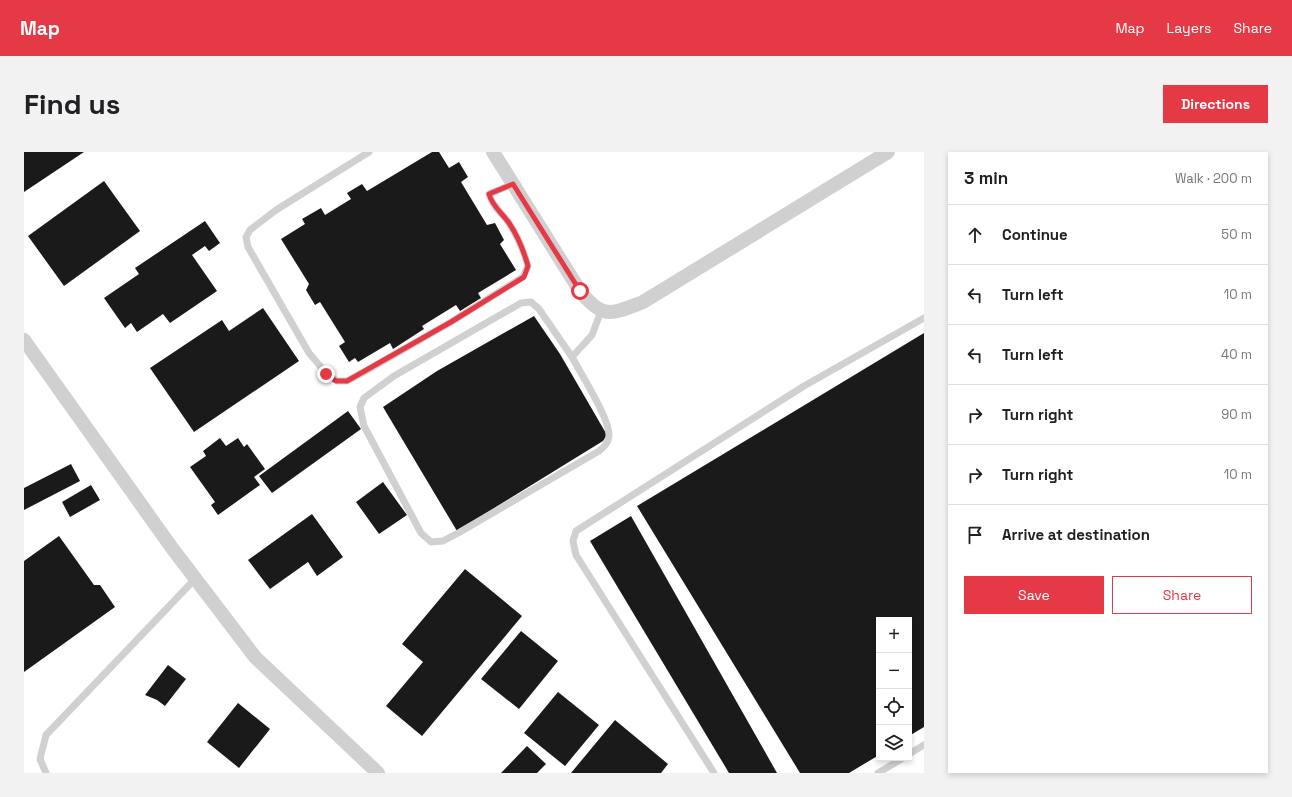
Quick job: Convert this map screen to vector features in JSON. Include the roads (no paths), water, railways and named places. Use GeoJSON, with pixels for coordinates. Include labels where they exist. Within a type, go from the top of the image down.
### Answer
{"type":"FeatureCollection","features":[{"type":"Feature","properties":{"kind":"street"},"geometry":{"type":"LineString","coordinates":[[493,152],[580,291],[592,306],[600,311],[618,312],[643,302],[888,152]]}},
{"type":"Feature","properties":{"kind":"street"},"geometry":{"type":"LineString","coordinates":[[24,340],[195,579],[255,656],[378,773]]}},
{"type":"Feature","properties":{"kind":"lane"},"geometry":{"type":"LineString","coordinates":[[369,152],[276,210],[250,230],[246,237],[248,247],[310,353],[326,374],[336,381],[347,381],[364,372],[451,322],[524,277],[528,266],[525,255],[510,223],[494,204],[489,194],[513,184]]}},
{"type":"Feature","properties":{"kind":"lane"},"geometry":{"type":"LineString","coordinates":[[531,302],[539,309],[572,357],[606,421],[609,434],[607,444],[600,451],[460,532],[443,541],[431,542],[421,533],[364,426],[360,406],[364,398],[394,376],[521,303],[531,302]]}},
{"type":"Feature","properties":{"kind":"lane"},"geometry":{"type":"LineString","coordinates":[[572,357],[592,335],[600,311]]}},
{"type":"Feature","properties":{"kind":"lane"},"geometry":{"type":"LineString","coordinates":[[714,773],[576,555],[573,541],[576,531],[804,386],[924,318]]}},
{"type":"Feature","properties":{"kind":"lane"},"geometry":{"type":"LineString","coordinates":[[46,773],[40,759],[46,735],[195,579]]}},
{"type":"Feature","properties":{"kind":"lane"},"geometry":{"type":"LineString","coordinates":[[912,752],[924,745]]}},
{"type":"Feature","properties":{"kind":"lane"},"geometry":{"type":"LineString","coordinates":[[878,773],[898,761]]}}]}
